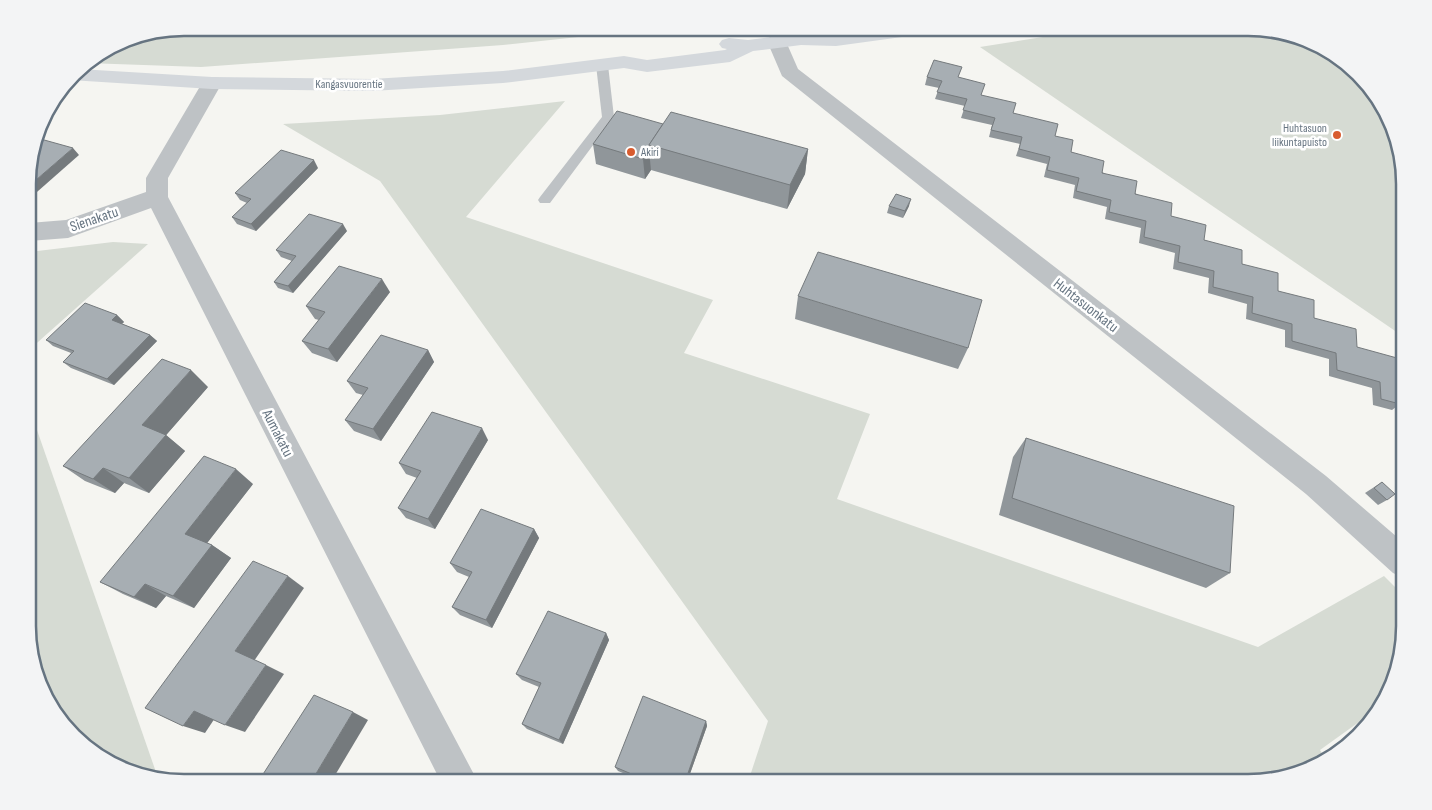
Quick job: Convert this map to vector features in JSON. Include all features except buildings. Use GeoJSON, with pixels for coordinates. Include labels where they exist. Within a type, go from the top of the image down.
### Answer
{"type":"FeatureCollection","features":[{"type":"Feature","properties":{"kind":"main road","name":"Kangasvuorentie"},"geometry":{"type":"LineString","coordinates":[[83,76],[212,83],[372,85],[503,77],[624,62],[647,66],[730,56],[748,46],[805,36]]}},
{"type":"Feature","properties":{"kind":"main road","name":"Kangasvuorentie"},"geometry":{"type":"LineString","coordinates":[[789,40],[836,40],[865,36]]}},
{"type":"Feature","properties":{"kind":"street","name":"Huhtasuonkatu"},"geometry":{"type":"LineString","coordinates":[[789,40],[789,72],[1316,485],[1395,555]]}},
{"type":"Feature","properties":{"kind":"street"},"geometry":{"type":"LineString","coordinates":[[157,197],[157,178],[212,83]]}},
{"type":"Feature","properties":{"kind":"street","name":"Sienakatu"},"geometry":{"type":"LineString","coordinates":[[36,231],[68,229],[157,197]]}},
{"type":"Feature","properties":{"kind":"street","name":"Aumakatu"},"geometry":{"type":"LineString","coordinates":[[157,197],[456,774]]}},
{"type":"Feature","properties":{"kind":"lane"},"geometry":{"type":"LineString","coordinates":[[545,200],[608,117],[602,65]]}},
{"type":"Feature","properties":{"kind":"shaded area"},"geometry":{"type":"Polygon","coordinates":[[[184,36],[588,36],[503,45],[201,67],[99,63],[127,47],[136,44],[184,36]]]}},
{"type":"Feature","properties":{"kind":"shaded area"},"geometry":{"type":"Polygon","coordinates":[[[1049,36],[1248,36],[1286,41],[1305,47],[1322,56],[1353,79],[1376,110],[1388,136],[1395,174],[1395,331],[980,47],[1049,36]]]}},
{"type":"Feature","properties":{"kind":"shaded area"},"geometry":{"type":"Polygon","coordinates":[[[565,101],[466,217],[713,300],[684,353],[870,414],[837,499],[1258,647],[1384,576],[1395,587],[1395,636],[1388,674],[1376,700],[1362,720],[1320,750],[1322,754],[1305,763],[1268,772],[751,773],[768,721],[380,181],[283,124],[440,115],[565,101]]]}},
{"type":"Feature","properties":{"kind":"shaded area"},"geometry":{"type":"Polygon","coordinates":[[[113,242],[148,244],[36,344],[36,251],[113,242]]]}},
{"type":"Feature","properties":{"kind":"shaded area"},"geometry":{"type":"Polygon","coordinates":[[[36,427],[155,771],[127,763],[110,754],[86,737],[61,708],[47,683],[41,664],[36,626],[36,427]]]}},
{"type":"Feature","properties":{"kind":"place","name":"Huhtasuon liikuntapuisto"},"geometry":{"type":"Point","coordinates":[1337,135]}},
{"type":"Feature","properties":{"kind":"place","name":"Akiri"},"geometry":{"type":"Point","coordinates":[631,152]}}]}
